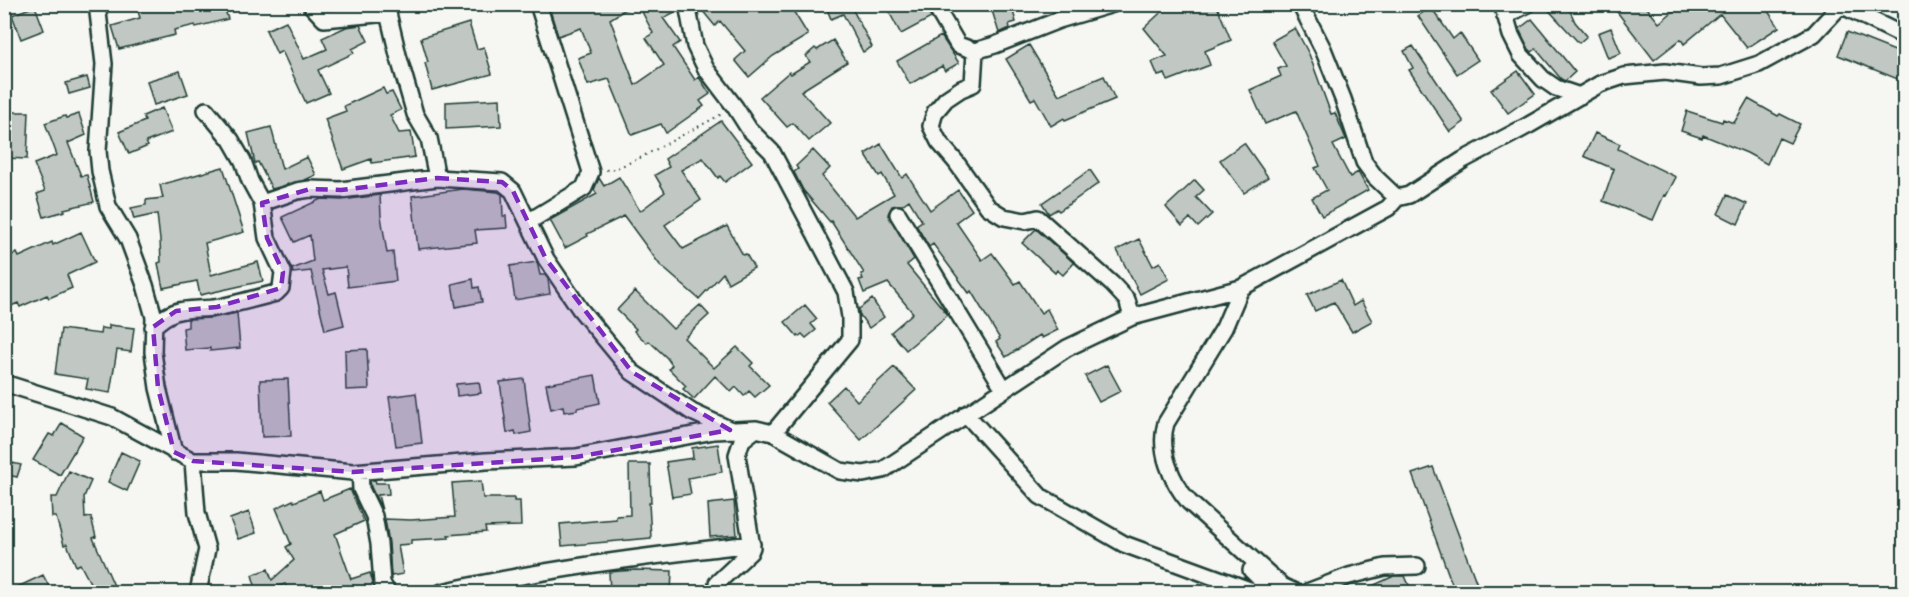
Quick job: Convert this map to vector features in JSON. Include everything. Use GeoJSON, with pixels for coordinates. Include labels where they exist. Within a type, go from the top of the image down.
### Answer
{"type":"FeatureCollection","features":[{"type":"Feature","properties":{"kind":"street"},"geometry":{"type":"LineString","coordinates":[[97,4],[104,64],[98,151],[100,171],[108,206],[128,239],[154,316],[153,352],[158,388],[174,452]]}},
{"type":"Feature","properties":{"kind":"street"},"geometry":{"type":"LineString","coordinates":[[310,4],[324,19],[388,13],[416,114],[429,138],[437,178]]}},
{"type":"Feature","properties":{"kind":"street"},"geometry":{"type":"LineString","coordinates":[[528,222],[584,188],[591,172],[538,4]]}},
{"type":"Feature","properties":{"kind":"street"},"geometry":{"type":"LineString","coordinates":[[687,4],[695,46],[706,69],[749,129],[772,152],[846,292],[850,317],[850,340],[773,433]]}},
{"type":"Feature","properties":{"kind":"street"},"geometry":{"type":"LineString","coordinates":[[934,4],[958,45],[975,51],[1059,20],[1113,4]]}},
{"type":"Feature","properties":{"kind":"street"},"geometry":{"type":"LineString","coordinates":[[1300,4],[1323,49],[1364,162],[1375,177],[1397,198]]}},
{"type":"Feature","properties":{"kind":"street"},"geometry":{"type":"LineString","coordinates":[[1528,4],[1504,10],[1510,35],[1521,55],[1543,79],[1556,88],[1580,96]]}},
{"type":"Feature","properties":{"kind":"street"},"geometry":{"type":"LineString","coordinates":[[4,383],[112,417],[193,461],[236,461],[360,472],[486,460],[576,457],[714,431],[756,429],[773,433],[840,471],[863,474],[883,470],[1068,348],[1132,317],[1241,288],[1389,208],[1397,198],[1410,195],[1463,160],[1600,84],[1624,76],[1665,72],[1721,76],[1759,64],[1814,34],[1841,5],[1905,36]]}},
{"type":"Feature","properties":{"kind":"street"},"geometry":{"type":"LineString","coordinates":[[975,51],[973,84],[946,99],[935,112],[931,126],[939,142],[988,207],[1004,217],[1025,221],[1038,218],[1112,284],[1127,300],[1132,317]]}},
{"type":"Feature","properties":{"kind":"street"},"geometry":{"type":"LineString","coordinates":[[153,327],[165,316],[176,311],[217,307],[276,293],[282,288],[283,272],[267,238],[262,203],[231,140],[206,110]]}},
{"type":"Feature","properties":{"kind":"street"},"geometry":{"type":"LineString","coordinates":[[262,203],[310,189],[341,190],[437,178],[502,182],[513,191],[546,259],[580,309],[632,372],[692,412],[730,430]]}},
{"type":"Feature","properties":{"kind":"street"},"geometry":{"type":"LineString","coordinates":[[898,214],[1004,389]]}},
{"type":"Feature","properties":{"kind":"street"},"geometry":{"type":"LineString","coordinates":[[1241,288],[1224,328],[1166,423],[1162,435],[1163,444],[1173,479],[1179,490],[1204,516],[1282,586],[1295,592]]}},
{"type":"Feature","properties":{"kind":"street"},"geometry":{"type":"LineString","coordinates":[[966,414],[1040,496],[1124,544],[1255,592]]}},
{"type":"Feature","properties":{"kind":"street"},"geometry":{"type":"LineString","coordinates":[[717,583],[750,552],[752,544],[737,455],[742,440],[756,429]]}},
{"type":"Feature","properties":{"kind":"street"},"geometry":{"type":"LineString","coordinates":[[193,461],[197,513],[207,549],[198,592]]}},
{"type":"Feature","properties":{"kind":"street"},"geometry":{"type":"LineString","coordinates":[[360,472],[361,489],[374,516],[382,583],[387,592]]}},
{"type":"Feature","properties":{"kind":"street"},"geometry":{"type":"LineString","coordinates":[[1204,516],[1224,545],[1273,592]]}},
{"type":"Feature","properties":{"kind":"street"},"geometry":{"type":"LineString","coordinates":[[442,592],[558,569],[752,544]]}},
{"type":"Feature","properties":{"kind":"street"},"geometry":{"type":"LineString","coordinates":[[1306,592],[1350,576],[1385,567],[1418,566]]}},
{"type":"Feature","properties":{"kind":"path"},"geometry":{"type":"LineString","coordinates":[[591,172],[614,169],[636,160],[735,107]]}},
{"type":"Feature","properties":{"kind":"highlighted area"},"geometry":{"type":"Polygon","coordinates":[[[437,178],[502,182],[513,191],[546,259],[632,372],[730,430],[576,457],[353,472],[193,461],[174,452],[158,388],[153,327],[176,311],[217,307],[281,288],[283,272],[267,238],[262,203],[310,189],[341,190],[437,178]]]}},
{"type":"Feature","properties":{"kind":"building"},"geometry":{"type":"Polygon","coordinates":[[[136,4],[223,4],[228,19],[174,30],[175,35],[119,49],[112,26],[140,18],[136,4]]]}},
{"type":"Feature","properties":{"kind":"building"},"geometry":{"type":"Polygon","coordinates":[[[548,4],[634,4],[610,19],[635,85],[664,65],[646,38],[653,33],[638,4],[671,4],[675,12],[663,18],[680,42],[673,47],[695,80],[699,77],[710,94],[700,101],[704,106],[666,133],[661,124],[632,135],[609,79],[588,85],[578,58],[591,53],[581,28],[558,36],[548,4]]]}},
{"type":"Feature","properties":{"kind":"building"},"geometry":{"type":"Polygon","coordinates":[[[697,4],[789,4],[808,35],[773,56],[749,77],[735,60],[745,51],[720,21],[715,26],[697,4]]]}},
{"type":"Feature","properties":{"kind":"building"},"geometry":{"type":"Polygon","coordinates":[[[825,4],[866,4],[853,10],[872,47],[863,52],[843,14],[831,19],[825,4]]]}},
{"type":"Feature","properties":{"kind":"building"},"geometry":{"type":"Polygon","coordinates":[[[898,4],[924,4],[931,18],[901,34],[888,10],[898,4]]]}},
{"type":"Feature","properties":{"kind":"building"},"geometry":{"type":"Polygon","coordinates":[[[990,4],[1011,4],[1016,22],[1009,24],[1010,28],[999,33],[990,4]]]}},
{"type":"Feature","properties":{"kind":"building"},"geometry":{"type":"Polygon","coordinates":[[[1170,4],[1216,4],[1231,40],[1205,51],[1210,65],[1168,81],[1165,74],[1158,76],[1152,62],[1167,56],[1144,28],[1170,4]]]}},
{"type":"Feature","properties":{"kind":"building"},"geometry":{"type":"Polygon","coordinates":[[[1543,4],[1567,4],[1575,22],[1587,36],[1579,43],[1543,4]]]}},
{"type":"Feature","properties":{"kind":"building"},"geometry":{"type":"Polygon","coordinates":[[[1611,4],[1644,4],[1659,23],[1682,4],[1763,4],[1779,27],[1747,48],[1720,14],[1684,44],[1681,39],[1654,60],[1611,4]]]}},
{"type":"Feature","properties":{"kind":"building"},"geometry":{"type":"Polygon","coordinates":[[[35,6],[44,30],[21,39],[12,15],[35,6]]]}},
{"type":"Feature","properties":{"kind":"building"},"geometry":{"type":"Polygon","coordinates":[[[1431,7],[1453,39],[1460,33],[1478,60],[1457,74],[1418,16],[1431,7]]]}},
{"type":"Feature","properties":{"kind":"building"},"geometry":{"type":"Polygon","coordinates":[[[1532,19],[1575,72],[1565,81],[1536,49],[1532,52],[1529,49],[1519,29],[1532,19]]]}},
{"type":"Feature","properties":{"kind":"building"},"geometry":{"type":"Polygon","coordinates":[[[286,21],[304,59],[327,49],[322,38],[346,27],[360,25],[368,41],[352,49],[354,53],[318,70],[329,93],[306,103],[282,51],[277,54],[266,30],[286,21]]]}},
{"type":"Feature","properties":{"kind":"building"},"geometry":{"type":"Polygon","coordinates":[[[469,23],[477,49],[484,47],[492,74],[432,90],[425,63],[428,62],[421,38],[469,23]]]}},
{"type":"Feature","properties":{"kind":"building"},"geometry":{"type":"Polygon","coordinates":[[[1295,28],[1309,54],[1331,114],[1335,113],[1346,139],[1333,145],[1350,177],[1358,172],[1368,190],[1322,216],[1312,198],[1327,190],[1315,168],[1320,166],[1296,111],[1265,124],[1250,90],[1281,76],[1278,69],[1286,66],[1272,41],[1295,28]]]}},
{"type":"Feature","properties":{"kind":"building"},"geometry":{"type":"Polygon","coordinates":[[[1611,28],[1621,53],[1608,58],[1598,33],[1611,28]]]}},
{"type":"Feature","properties":{"kind":"building"},"geometry":{"type":"Polygon","coordinates":[[[1847,32],[1905,55],[1905,82],[1838,55],[1847,32]]]}},
{"type":"Feature","properties":{"kind":"building"},"geometry":{"type":"Polygon","coordinates":[[[941,36],[959,63],[945,71],[942,66],[910,84],[897,61],[941,36]]]}},
{"type":"Feature","properties":{"kind":"building"},"geometry":{"type":"Polygon","coordinates":[[[833,40],[847,62],[801,91],[830,123],[809,141],[793,123],[787,127],[760,97],[789,72],[791,74],[810,62],[806,56],[815,48],[817,50],[833,40]]]}},
{"type":"Feature","properties":{"kind":"building"},"geometry":{"type":"Polygon","coordinates":[[[1029,45],[1059,95],[1104,76],[1115,99],[1065,120],[1064,118],[1051,126],[1035,98],[1031,100],[1006,59],[1029,45]]]}},
{"type":"Feature","properties":{"kind":"building"},"geometry":{"type":"Polygon","coordinates":[[[1413,46],[1464,122],[1450,132],[1409,70],[1413,68],[1404,51],[1413,46]]]}},
{"type":"Feature","properties":{"kind":"building"},"geometry":{"type":"Polygon","coordinates":[[[180,71],[188,94],[154,105],[147,81],[180,71]]]}},
{"type":"Feature","properties":{"kind":"building"},"geometry":{"type":"Polygon","coordinates":[[[1518,71],[1535,94],[1508,113],[1491,90],[1518,71]]]}},
{"type":"Feature","properties":{"kind":"building"},"geometry":{"type":"Polygon","coordinates":[[[87,77],[90,88],[69,94],[66,83],[87,77]]]}},
{"type":"Feature","properties":{"kind":"building"},"geometry":{"type":"Polygon","coordinates":[[[383,88],[386,94],[392,92],[401,110],[390,115],[399,133],[411,132],[415,157],[372,163],[371,159],[343,169],[325,119],[346,111],[344,106],[383,88]]]}},
{"type":"Feature","properties":{"kind":"building"},"geometry":{"type":"Polygon","coordinates":[[[500,99],[501,126],[446,129],[446,102],[500,99]]]}},
{"type":"Feature","properties":{"kind":"building"},"geometry":{"type":"Polygon","coordinates":[[[1748,99],[1778,116],[1780,114],[1800,124],[1790,143],[1779,138],[1767,164],[1703,135],[1702,138],[1681,131],[1687,111],[1722,122],[1723,119],[1734,123],[1748,99]]]}},
{"type":"Feature","properties":{"kind":"building"},"geometry":{"type":"Polygon","coordinates":[[[162,108],[172,132],[146,142],[148,146],[129,154],[119,132],[145,121],[143,116],[162,108]]]}},
{"type":"Feature","properties":{"kind":"building"},"geometry":{"type":"Polygon","coordinates":[[[6,112],[29,112],[27,159],[5,158],[6,112]]]}},
{"type":"Feature","properties":{"kind":"building"},"geometry":{"type":"Polygon","coordinates":[[[79,114],[86,135],[68,143],[81,176],[87,175],[94,202],[64,209],[65,211],[44,217],[37,194],[45,191],[34,164],[57,155],[45,123],[79,114]]]}},
{"type":"Feature","properties":{"kind":"building"},"geometry":{"type":"Polygon","coordinates":[[[721,121],[752,162],[725,182],[720,176],[718,178],[703,158],[681,170],[701,200],[665,225],[683,249],[727,226],[743,255],[746,254],[754,268],[728,283],[723,273],[699,299],[660,265],[624,216],[587,234],[588,236],[565,248],[550,220],[597,194],[594,190],[599,178],[604,186],[619,177],[640,211],[665,192],[655,175],[669,167],[665,159],[721,121]]]}},
{"type":"Feature","properties":{"kind":"building"},"geometry":{"type":"Polygon","coordinates":[[[271,127],[282,169],[307,157],[316,175],[272,189],[258,162],[255,163],[248,133],[271,127]]]}},
{"type":"Feature","properties":{"kind":"building"},"geometry":{"type":"Polygon","coordinates":[[[1595,133],[1620,144],[1618,149],[1676,177],[1666,196],[1664,195],[1653,220],[1603,201],[1614,169],[1584,156],[1595,133]]]}},
{"type":"Feature","properties":{"kind":"building"},"geometry":{"type":"Polygon","coordinates":[[[1244,143],[1268,177],[1244,193],[1220,160],[1244,143]]]}},
{"type":"Feature","properties":{"kind":"building"},"geometry":{"type":"Polygon","coordinates":[[[881,144],[902,178],[907,174],[930,210],[958,190],[972,210],[956,222],[982,260],[992,253],[1015,284],[1020,281],[1041,313],[1047,309],[1058,330],[1042,338],[1040,335],[1006,357],[996,342],[1000,339],[971,291],[969,293],[933,244],[929,247],[916,225],[922,221],[909,200],[902,205],[892,206],[888,214],[914,259],[907,265],[948,315],[906,350],[891,332],[913,313],[888,283],[864,293],[859,280],[863,279],[861,274],[864,273],[831,221],[803,190],[794,172],[798,169],[796,166],[813,150],[830,168],[822,176],[855,217],[894,194],[882,174],[879,176],[865,154],[881,144]]]}},
{"type":"Feature","properties":{"kind":"building"},"geometry":{"type":"Polygon","coordinates":[[[223,167],[244,232],[205,243],[211,275],[258,262],[263,281],[200,295],[197,281],[163,288],[158,263],[161,262],[157,214],[134,219],[131,208],[146,205],[146,200],[163,198],[160,185],[223,167]]]}},
{"type":"Feature","properties":{"kind":"building"},"geometry":{"type":"Polygon","coordinates":[[[1090,170],[1099,183],[1059,211],[1057,209],[1049,214],[1042,203],[1090,170]]]}},
{"type":"Feature","properties":{"kind":"building"},"geometry":{"type":"Polygon","coordinates":[[[1195,180],[1204,190],[1196,197],[1212,214],[1198,227],[1190,218],[1182,226],[1166,207],[1195,180]]]}},
{"type":"Feature","properties":{"kind":"building"},"geometry":{"type":"Polygon","coordinates":[[[463,189],[502,194],[503,216],[506,216],[507,228],[475,230],[477,243],[418,249],[412,196],[463,189]]]}},
{"type":"Feature","properties":{"kind":"building"},"geometry":{"type":"Polygon","coordinates":[[[380,195],[387,253],[393,252],[396,281],[348,287],[346,267],[322,270],[329,294],[336,292],[344,325],[325,330],[311,271],[293,273],[292,269],[313,261],[310,235],[294,242],[282,217],[321,199],[342,200],[380,195]]]}},
{"type":"Feature","properties":{"kind":"building"},"geometry":{"type":"Polygon","coordinates":[[[1727,195],[1747,204],[1738,224],[1718,214],[1727,195]]]}},
{"type":"Feature","properties":{"kind":"building"},"geometry":{"type":"Polygon","coordinates":[[[1036,229],[1074,263],[1063,275],[1057,270],[1055,273],[1022,243],[1036,229]]]}},
{"type":"Feature","properties":{"kind":"building"},"geometry":{"type":"Polygon","coordinates":[[[81,232],[95,262],[67,275],[72,288],[49,298],[47,295],[20,307],[18,303],[4,309],[4,258],[17,253],[19,257],[81,232]]]}},
{"type":"Feature","properties":{"kind":"building"},"geometry":{"type":"Polygon","coordinates":[[[1139,239],[1153,266],[1160,262],[1169,279],[1140,294],[1117,250],[1139,239]]]}},
{"type":"Feature","properties":{"kind":"building"},"geometry":{"type":"Polygon","coordinates":[[[537,262],[540,275],[545,275],[548,279],[550,294],[515,300],[510,266],[537,262]]]}},
{"type":"Feature","properties":{"kind":"building"},"geometry":{"type":"Polygon","coordinates":[[[473,279],[474,288],[479,287],[482,302],[456,307],[452,284],[473,279]]]}},
{"type":"Feature","properties":{"kind":"building"},"geometry":{"type":"Polygon","coordinates":[[[1341,280],[1353,306],[1361,301],[1372,321],[1352,332],[1334,302],[1315,311],[1307,295],[1341,280]]]}},
{"type":"Feature","properties":{"kind":"building"},"geometry":{"type":"Polygon","coordinates":[[[635,291],[673,329],[700,305],[709,315],[684,338],[714,368],[737,347],[753,363],[750,366],[769,385],[755,397],[749,391],[744,396],[736,387],[731,392],[715,376],[694,399],[683,389],[686,386],[669,369],[672,365],[667,358],[634,331],[636,329],[617,310],[635,291]]]}},
{"type":"Feature","properties":{"kind":"building"},"geometry":{"type":"Polygon","coordinates":[[[872,299],[884,317],[869,328],[859,314],[859,309],[872,299]]]}},
{"type":"Feature","properties":{"kind":"building"},"geometry":{"type":"Polygon","coordinates":[[[805,305],[817,319],[811,324],[816,330],[806,338],[802,334],[798,337],[785,322],[805,305]]]}},
{"type":"Feature","properties":{"kind":"building"},"geometry":{"type":"Polygon","coordinates":[[[237,313],[240,348],[210,351],[210,348],[185,350],[183,328],[188,327],[188,319],[211,318],[237,313]]]}},
{"type":"Feature","properties":{"kind":"building"},"geometry":{"type":"Polygon","coordinates":[[[109,325],[134,328],[131,352],[117,350],[110,393],[86,389],[88,379],[55,374],[61,329],[100,334],[101,328],[109,329],[109,325]]]}},
{"type":"Feature","properties":{"kind":"building"},"geometry":{"type":"Polygon","coordinates":[[[367,349],[369,389],[346,390],[345,350],[367,349]]]}},
{"type":"Feature","properties":{"kind":"building"},"geometry":{"type":"Polygon","coordinates":[[[1107,365],[1121,391],[1099,402],[1085,376],[1107,365]]]}},
{"type":"Feature","properties":{"kind":"building"},"geometry":{"type":"Polygon","coordinates":[[[894,367],[916,390],[861,440],[827,402],[844,386],[857,401],[894,367]]]}},
{"type":"Feature","properties":{"kind":"building"},"geometry":{"type":"Polygon","coordinates":[[[595,375],[600,403],[564,412],[563,406],[551,409],[546,384],[595,375]]]}},
{"type":"Feature","properties":{"kind":"building"},"geometry":{"type":"Polygon","coordinates":[[[288,379],[291,436],[262,437],[260,380],[288,379]]]}},
{"type":"Feature","properties":{"kind":"building"},"geometry":{"type":"Polygon","coordinates":[[[524,379],[531,432],[516,435],[515,431],[507,433],[500,382],[524,379]]]}},
{"type":"Feature","properties":{"kind":"building"},"geometry":{"type":"Polygon","coordinates":[[[479,382],[481,393],[457,396],[456,384],[479,382]]]}},
{"type":"Feature","properties":{"kind":"building"},"geometry":{"type":"Polygon","coordinates":[[[416,393],[422,443],[396,446],[389,397],[416,393]]]}},
{"type":"Feature","properties":{"kind":"building"},"geometry":{"type":"Polygon","coordinates":[[[62,423],[83,436],[60,475],[33,460],[49,434],[54,436],[62,423]]]}},
{"type":"Feature","properties":{"kind":"building"},"geometry":{"type":"Polygon","coordinates":[[[718,444],[722,472],[688,478],[691,494],[672,497],[666,462],[693,458],[692,448],[718,444]]]}},
{"type":"Feature","properties":{"kind":"building"},"geometry":{"type":"Polygon","coordinates":[[[121,452],[140,461],[127,491],[108,482],[121,452]]]}},
{"type":"Feature","properties":{"kind":"building"},"geometry":{"type":"Polygon","coordinates":[[[4,461],[21,465],[17,477],[4,474],[4,461]]]}},
{"type":"Feature","properties":{"kind":"building"},"geometry":{"type":"Polygon","coordinates":[[[629,464],[650,464],[651,538],[562,546],[560,524],[616,519],[616,516],[630,515],[629,464]]]}},
{"type":"Feature","properties":{"kind":"building"},"geometry":{"type":"Polygon","coordinates":[[[1433,467],[1480,592],[1455,592],[1412,474],[1433,467]]]}},
{"type":"Feature","properties":{"kind":"building"},"geometry":{"type":"Polygon","coordinates":[[[69,471],[91,481],[84,497],[85,518],[91,517],[96,537],[93,538],[115,588],[105,592],[95,592],[80,564],[76,566],[67,544],[64,545],[56,517],[52,517],[51,497],[57,497],[69,471]]]}},
{"type":"Feature","properties":{"kind":"building"},"geometry":{"type":"Polygon","coordinates":[[[370,480],[375,480],[376,483],[388,483],[389,494],[378,495],[382,510],[371,487],[370,480]]]}},
{"type":"Feature","properties":{"kind":"building"},"geometry":{"type":"Polygon","coordinates":[[[481,481],[483,498],[514,498],[514,501],[520,501],[521,526],[485,527],[486,532],[448,535],[449,538],[411,540],[411,544],[398,545],[403,574],[391,576],[385,519],[455,517],[452,483],[481,481]]]}},
{"type":"Feature","properties":{"kind":"building"},"geometry":{"type":"Polygon","coordinates":[[[350,489],[364,521],[335,534],[351,579],[370,573],[376,592],[289,592],[285,584],[257,592],[252,575],[268,569],[272,580],[294,560],[286,547],[291,544],[276,508],[320,491],[323,500],[350,489]]]}},
{"type":"Feature","properties":{"kind":"building"},"geometry":{"type":"Polygon","coordinates":[[[734,501],[737,535],[710,537],[708,504],[734,501]]]}},
{"type":"Feature","properties":{"kind":"building"},"geometry":{"type":"Polygon","coordinates":[[[249,512],[256,533],[238,539],[230,519],[249,512]]]}},
{"type":"Feature","properties":{"kind":"building"},"geometry":{"type":"Polygon","coordinates":[[[672,571],[671,592],[610,592],[609,572],[672,571]]]}},
{"type":"Feature","properties":{"kind":"building"},"geometry":{"type":"Polygon","coordinates":[[[43,575],[52,592],[7,592],[43,575]]]}},
{"type":"Feature","properties":{"kind":"building"},"geometry":{"type":"Polygon","coordinates":[[[1394,576],[1405,576],[1412,592],[1359,592],[1394,576]]]}}]}
